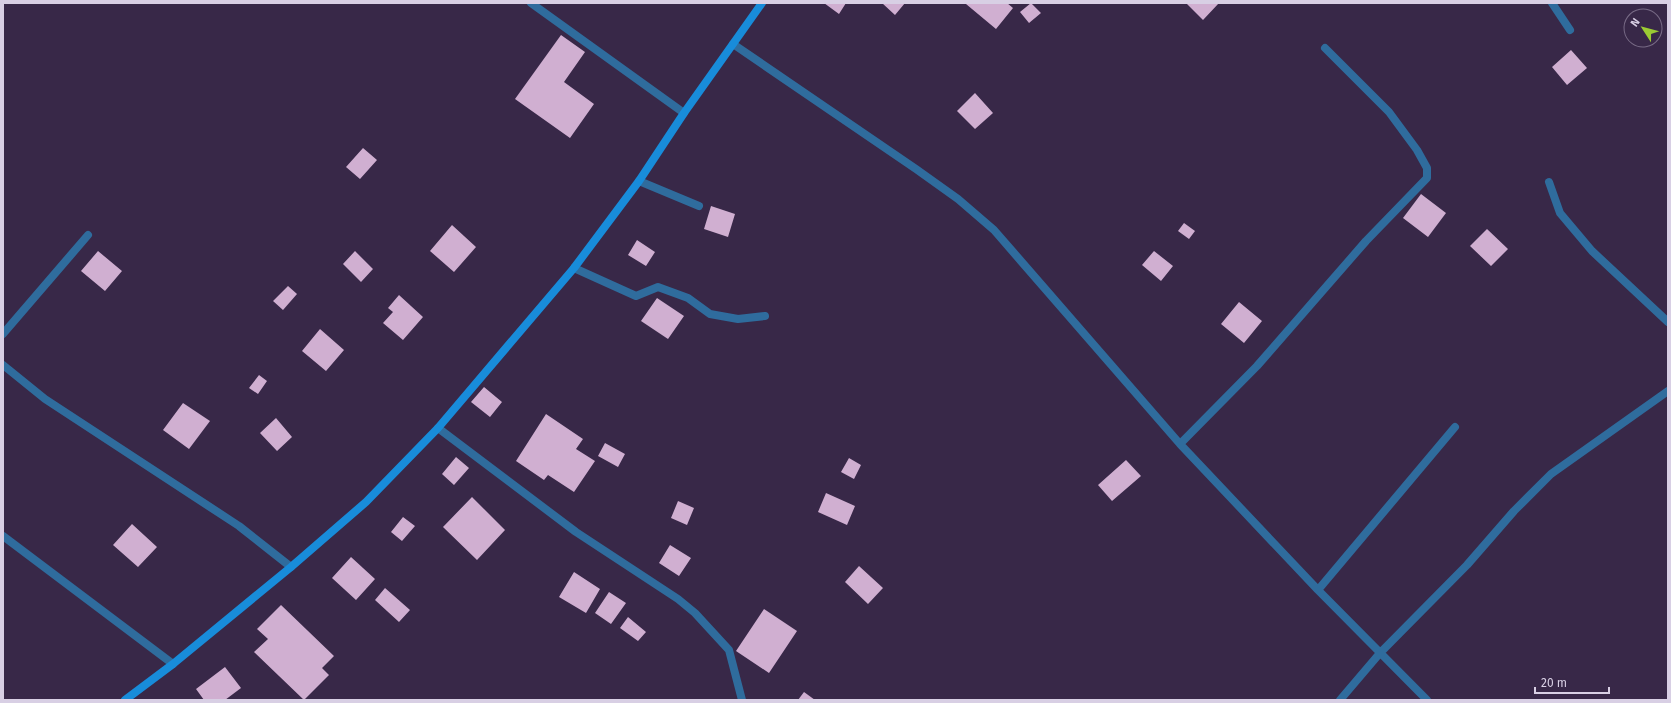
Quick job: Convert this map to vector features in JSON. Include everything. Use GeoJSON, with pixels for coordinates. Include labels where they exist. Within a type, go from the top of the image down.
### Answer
{"type":"FeatureCollection","features":[{"type":"Feature","properties":{"kind":"street"},"geometry":{"type":"LineString","coordinates":[[531,3],[684,113]]}},
{"type":"Feature","properties":{"kind":"street"},"geometry":{"type":"LineString","coordinates":[[125,700],[173,664],[291,567],[366,502],[438,428],[574,268],[639,181],[684,113],[762,3]]}},
{"type":"Feature","properties":{"kind":"street"},"geometry":{"type":"LineString","coordinates":[[1552,3],[1570,30]]}},
{"type":"Feature","properties":{"kind":"street"},"geometry":{"type":"LineString","coordinates":[[733,44],[916,169],[958,199],[994,230],[1180,444],[1318,590],[1427,700]]}},
{"type":"Feature","properties":{"kind":"street"},"geometry":{"type":"LineString","coordinates":[[1180,444],[1257,366],[1366,241],[1427,178],[1427,168],[1417,150],[1389,112],[1325,48]]}},
{"type":"Feature","properties":{"kind":"street"},"geometry":{"type":"LineString","coordinates":[[639,181],[699,206]]}},
{"type":"Feature","properties":{"kind":"street"},"geometry":{"type":"LineString","coordinates":[[1549,182],[1560,213],[1592,251],[1668,322]]}},
{"type":"Feature","properties":{"kind":"street"},"geometry":{"type":"LineString","coordinates":[[3,334],[88,235]]}},
{"type":"Feature","properties":{"kind":"street"},"geometry":{"type":"LineString","coordinates":[[574,268],[636,296],[658,287],[688,298],[710,314],[738,319],[765,316]]}},
{"type":"Feature","properties":{"kind":"street"},"geometry":{"type":"LineString","coordinates":[[3,365],[45,399],[239,526],[291,567]]}},
{"type":"Feature","properties":{"kind":"street"},"geometry":{"type":"LineString","coordinates":[[1340,700],[1380,653],[1467,565],[1514,511],[1551,474],[1668,391]]}},
{"type":"Feature","properties":{"kind":"street"},"geometry":{"type":"LineString","coordinates":[[1318,590],[1455,427]]}},
{"type":"Feature","properties":{"kind":"street"},"geometry":{"type":"LineString","coordinates":[[438,428],[576,532],[678,599],[695,613],[730,650],[742,700]]}},
{"type":"Feature","properties":{"kind":"street"},"geometry":{"type":"LineString","coordinates":[[3,536],[173,664]]}},
{"type":"Feature","properties":{"kind":"building"},"geometry":{"type":"Polygon","coordinates":[[[824,3],[846,3],[839,14],[824,3]]]}},
{"type":"Feature","properties":{"kind":"building"},"geometry":{"type":"Polygon","coordinates":[[[882,3],[905,3],[895,15],[882,3]]]}},
{"type":"Feature","properties":{"kind":"building"},"geometry":{"type":"Polygon","coordinates":[[[1007,3],[1013,8],[996,29],[966,4],[1007,3]]]}},
{"type":"Feature","properties":{"kind":"building"},"geometry":{"type":"Polygon","coordinates":[[[1031,3],[1041,13],[1029,23],[1020,12],[1031,3]]]}},
{"type":"Feature","properties":{"kind":"building"},"geometry":{"type":"Polygon","coordinates":[[[1186,3],[1219,3],[1203,20],[1186,3]]]}},
{"type":"Feature","properties":{"kind":"building"},"geometry":{"type":"Polygon","coordinates":[[[561,35],[585,52],[564,82],[594,104],[570,138],[515,99],[561,35]]]}},
{"type":"Feature","properties":{"kind":"building"},"geometry":{"type":"Polygon","coordinates":[[[1571,50],[1587,68],[1567,85],[1552,67],[1571,50]]]}},
{"type":"Feature","properties":{"kind":"building"},"geometry":{"type":"Polygon","coordinates":[[[975,93],[993,113],[975,129],[957,111],[975,93]]]}},
{"type":"Feature","properties":{"kind":"building"},"geometry":{"type":"Polygon","coordinates":[[[363,148],[377,160],[360,179],[346,167],[363,148]]]}},
{"type":"Feature","properties":{"kind":"building"},"geometry":{"type":"Polygon","coordinates":[[[1421,194],[1446,213],[1428,237],[1403,218],[1421,194]]]}},
{"type":"Feature","properties":{"kind":"building"},"geometry":{"type":"Polygon","coordinates":[[[711,206],[735,214],[728,237],[704,229],[711,206]]]}},
{"type":"Feature","properties":{"kind":"building"},"geometry":{"type":"Polygon","coordinates":[[[1184,223],[1195,231],[1189,239],[1178,231],[1184,223]]]}},
{"type":"Feature","properties":{"kind":"building"},"geometry":{"type":"Polygon","coordinates":[[[452,225],[476,247],[454,272],[430,251],[452,225]]]}},
{"type":"Feature","properties":{"kind":"building"},"geometry":{"type":"Polygon","coordinates":[[[1487,229],[1508,249],[1491,266],[1470,246],[1487,229]]]}},
{"type":"Feature","properties":{"kind":"building"},"geometry":{"type":"Polygon","coordinates":[[[637,240],[655,252],[646,266],[628,255],[637,240]]]}},
{"type":"Feature","properties":{"kind":"building"},"geometry":{"type":"Polygon","coordinates":[[[98,251],[122,271],[105,291],[81,271],[98,251]]]}},
{"type":"Feature","properties":{"kind":"building"},"geometry":{"type":"Polygon","coordinates":[[[355,251],[373,269],[361,282],[343,264],[355,251]]]}},
{"type":"Feature","properties":{"kind":"building"},"geometry":{"type":"Polygon","coordinates":[[[1154,251],[1173,266],[1161,281],[1142,265],[1154,251]]]}},
{"type":"Feature","properties":{"kind":"building"},"geometry":{"type":"Polygon","coordinates":[[[288,286],[297,294],[283,310],[273,301],[288,286]]]}},
{"type":"Feature","properties":{"kind":"building"},"geometry":{"type":"Polygon","coordinates":[[[399,295],[423,317],[403,340],[383,323],[393,312],[388,308],[399,295]]]}},
{"type":"Feature","properties":{"kind":"building"},"geometry":{"type":"Polygon","coordinates":[[[657,298],[684,316],[668,339],[641,321],[657,298]]]}},
{"type":"Feature","properties":{"kind":"building"},"geometry":{"type":"Polygon","coordinates":[[[1239,302],[1262,321],[1244,343],[1221,324],[1239,302]]]}},
{"type":"Feature","properties":{"kind":"building"},"geometry":{"type":"Polygon","coordinates":[[[320,329],[344,350],[326,371],[302,351],[320,329]]]}},
{"type":"Feature","properties":{"kind":"building"},"geometry":{"type":"Polygon","coordinates":[[[259,375],[267,381],[258,394],[249,388],[259,375]]]}},
{"type":"Feature","properties":{"kind":"building"},"geometry":{"type":"Polygon","coordinates":[[[484,387],[502,402],[490,417],[471,402],[484,387]]]}},
{"type":"Feature","properties":{"kind":"building"},"geometry":{"type":"Polygon","coordinates":[[[183,403],[210,421],[189,449],[163,430],[183,403]]]}},
{"type":"Feature","properties":{"kind":"building"},"geometry":{"type":"Polygon","coordinates":[[[546,414],[583,439],[576,449],[595,461],[574,492],[548,475],[544,480],[516,461],[546,414]]]}},
{"type":"Feature","properties":{"kind":"building"},"geometry":{"type":"Polygon","coordinates":[[[276,418],[292,437],[277,451],[260,433],[276,418]]]}},
{"type":"Feature","properties":{"kind":"building"},"geometry":{"type":"Polygon","coordinates":[[[605,443],[625,454],[618,467],[598,456],[605,443]]]}},
{"type":"Feature","properties":{"kind":"building"},"geometry":{"type":"Polygon","coordinates":[[[456,457],[469,468],[454,485],[442,474],[456,457]]]}},
{"type":"Feature","properties":{"kind":"building"},"geometry":{"type":"Polygon","coordinates":[[[849,458],[861,465],[854,479],[841,472],[849,458]]]}},
{"type":"Feature","properties":{"kind":"building"},"geometry":{"type":"Polygon","coordinates":[[[1126,460],[1141,476],[1112,501],[1098,485],[1126,460]]]}},
{"type":"Feature","properties":{"kind":"building"},"geometry":{"type":"Polygon","coordinates":[[[826,493],[855,506],[847,525],[818,512],[826,493]]]}},
{"type":"Feature","properties":{"kind":"building"},"geometry":{"type":"Polygon","coordinates":[[[472,497],[505,530],[477,560],[443,527],[472,497]]]}},
{"type":"Feature","properties":{"kind":"building"},"geometry":{"type":"Polygon","coordinates":[[[678,501],[694,508],[687,525],[671,518],[678,501]]]}},
{"type":"Feature","properties":{"kind":"building"},"geometry":{"type":"Polygon","coordinates":[[[403,517],[415,526],[402,541],[391,532],[403,517]]]}},
{"type":"Feature","properties":{"kind":"building"},"geometry":{"type":"Polygon","coordinates":[[[132,524],[157,547],[138,567],[113,545],[132,524]]]}},
{"type":"Feature","properties":{"kind":"building"},"geometry":{"type":"Polygon","coordinates":[[[670,545],[691,558],[679,576],[659,563],[670,545]]]}},
{"type":"Feature","properties":{"kind":"building"},"geometry":{"type":"Polygon","coordinates":[[[351,557],[375,579],[356,600],[332,578],[351,557]]]}},
{"type":"Feature","properties":{"kind":"building"},"geometry":{"type":"Polygon","coordinates":[[[859,566],[883,588],[868,604],[845,582],[859,566]]]}},
{"type":"Feature","properties":{"kind":"building"},"geometry":{"type":"Polygon","coordinates":[[[574,572],[600,589],[586,613],[559,597],[574,572]]]}},
{"type":"Feature","properties":{"kind":"building"},"geometry":{"type":"Polygon","coordinates":[[[385,588],[410,610],[399,622],[375,600],[385,588]]]}},
{"type":"Feature","properties":{"kind":"building"},"geometry":{"type":"Polygon","coordinates":[[[609,592],[626,603],[611,624],[595,613],[609,592]]]}},
{"type":"Feature","properties":{"kind":"building"},"geometry":{"type":"Polygon","coordinates":[[[281,605],[334,656],[322,668],[329,675],[304,700],[254,652],[268,639],[257,629],[281,605]]]}},
{"type":"Feature","properties":{"kind":"building"},"geometry":{"type":"Polygon","coordinates":[[[764,609],[797,631],[769,673],[736,651],[764,609]]]}},
{"type":"Feature","properties":{"kind":"building"},"geometry":{"type":"Polygon","coordinates":[[[628,617],[646,632],[638,641],[620,628],[628,617]]]}},
{"type":"Feature","properties":{"kind":"building"},"geometry":{"type":"Polygon","coordinates":[[[225,667],[241,688],[225,700],[204,700],[196,689],[225,667]]]}},
{"type":"Feature","properties":{"kind":"building"},"geometry":{"type":"Polygon","coordinates":[[[804,692],[815,700],[798,700],[804,692]]]}}]}
